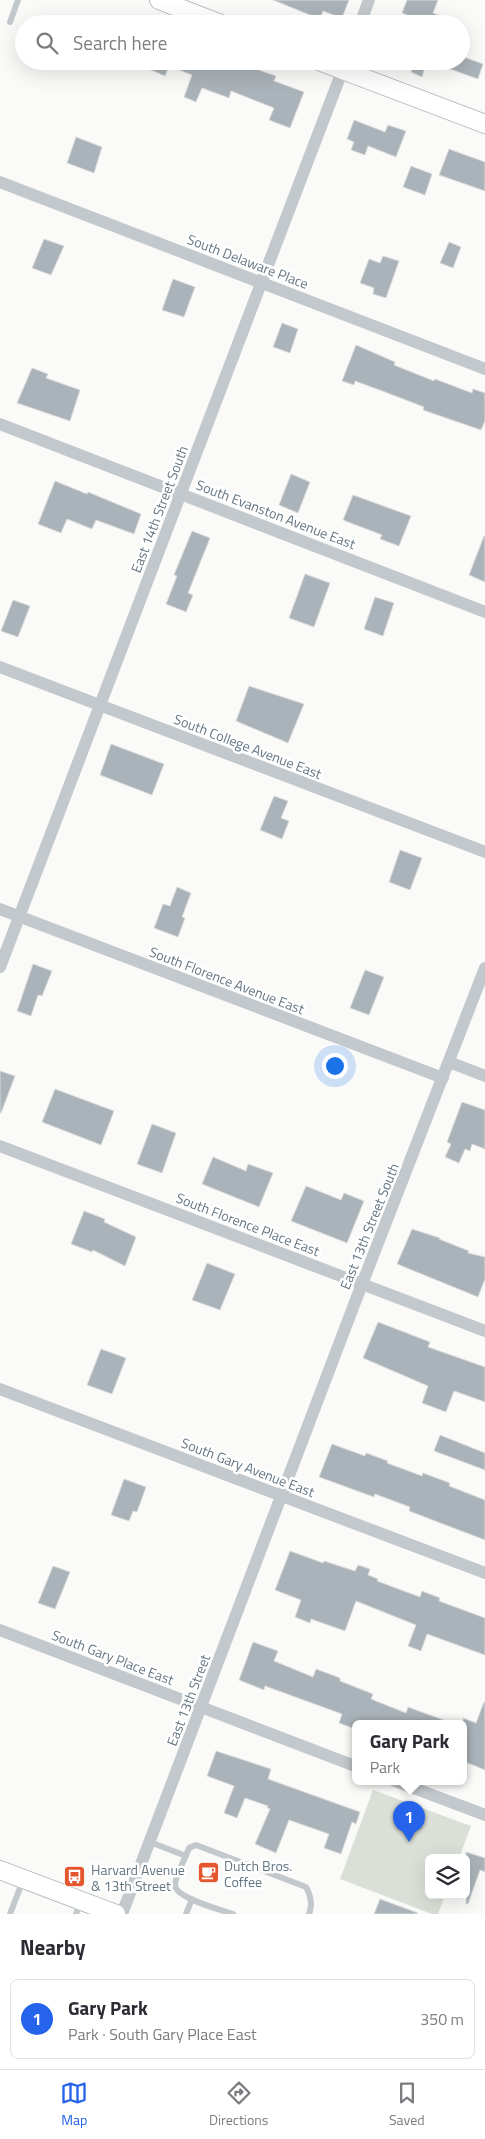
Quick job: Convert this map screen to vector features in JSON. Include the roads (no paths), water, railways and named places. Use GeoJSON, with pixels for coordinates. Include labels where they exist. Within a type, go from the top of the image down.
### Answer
{"type":"FeatureCollection","features":[{"type":"Feature","properties":{"kind":"main road"},"geometry":{"type":"LineString","coordinates":[[159,0],[198,15]]}},
{"type":"Feature","properties":{"kind":"main road"},"geometry":{"type":"LineString","coordinates":[[354,70],[485,124]]}},
{"type":"Feature","properties":{"kind":"main road"},"geometry":{"type":"LineString","coordinates":[[0,1870],[24,1879],[78,1907],[116,1914]]}},
{"type":"Feature","properties":{"kind":"street"},"geometry":{"type":"LineString","coordinates":[[363,15],[369,0]]}},
{"type":"Feature","properties":{"kind":"street","name":"East 14th Street South"},"geometry":{"type":"LineString","coordinates":[[0,967],[342,70]]}},
{"type":"Feature","properties":{"kind":"street","name":"South Delaware Place"},"geometry":{"type":"LineString","coordinates":[[0,182],[485,369]]}},
{"type":"Feature","properties":{"kind":"street","name":"South Evanston Avenue East"},"geometry":{"type":"LineString","coordinates":[[0,424],[485,612]]}},
{"type":"Feature","properties":{"kind":"street","name":"South College Avenue East"},"geometry":{"type":"LineString","coordinates":[[0,667],[485,852]]}},
{"type":"Feature","properties":{"kind":"street","name":"South Florence Avenue East"},"geometry":{"type":"LineString","coordinates":[[0,910],[443,1078]]}},
{"type":"Feature","properties":{"kind":"street","name":"East 13th Street South"},"geometry":{"type":"LineString","coordinates":[[281,1496],[485,968]]}},
{"type":"Feature","properties":{"kind":"street"},"geometry":{"type":"LineString","coordinates":[[449,1062],[485,1076]]}},
{"type":"Feature","properties":{"kind":"street","name":"South Florence Place East"},"geometry":{"type":"LineString","coordinates":[[0,1146],[485,1332]]}},
{"type":"Feature","properties":{"kind":"street","name":"South Gary Avenue East"},"geometry":{"type":"LineString","coordinates":[[0,1389],[485,1573]]}},
{"type":"Feature","properties":{"kind":"street","name":"East 13th Street"},"geometry":{"type":"LineString","coordinates":[[122,1914],[281,1496]]}},
{"type":"Feature","properties":{"kind":"street","name":"South Gary Place East"},"geometry":{"type":"LineString","coordinates":[[0,1630],[352,1765]]}},
{"type":"Feature","properties":{"kind":"street"},"geometry":{"type":"LineString","coordinates":[[406,1785],[485,1815]]}},
{"type":"Feature","properties":{"kind":"lane"},"geometry":{"type":"LineString","coordinates":[[10,22],[18,0]]}},
{"type":"Feature","properties":{"kind":"lane"},"geometry":{"type":"LineString","coordinates":[[150,1842],[186,1856]]}},
{"type":"Feature","properties":{"kind":"lane"},"geometry":{"type":"LineString","coordinates":[[232,1914],[192,1899],[177,1891],[175,1885],[189,1848],[196,1846],[306,1887],[311,1896],[312,1907],[309,1914]]}},
{"type":"Feature","properties":{"kind":"lane"},"geometry":{"type":"LineString","coordinates":[[10,1914],[24,1879]]}},
{"type":"Feature","properties":{"kind":"lane"},"geometry":{"type":"LineString","coordinates":[[186,1914],[192,1899]]}},
{"type":"Feature","properties":{"kind":"place","name":"Gary Park"},"geometry":{"type":"Point","coordinates":[409,1842]}},
{"type":"Feature","properties":{"kind":"place","name":"Dutch Bros. Coffee"},"geometry":{"type":"Point","coordinates":[208,1873]}},
{"type":"Feature","properties":{"kind":"place","name":"Harvard Avenue & 13th Street"},"geometry":{"type":"Point","coordinates":[75,1877]}}]}
